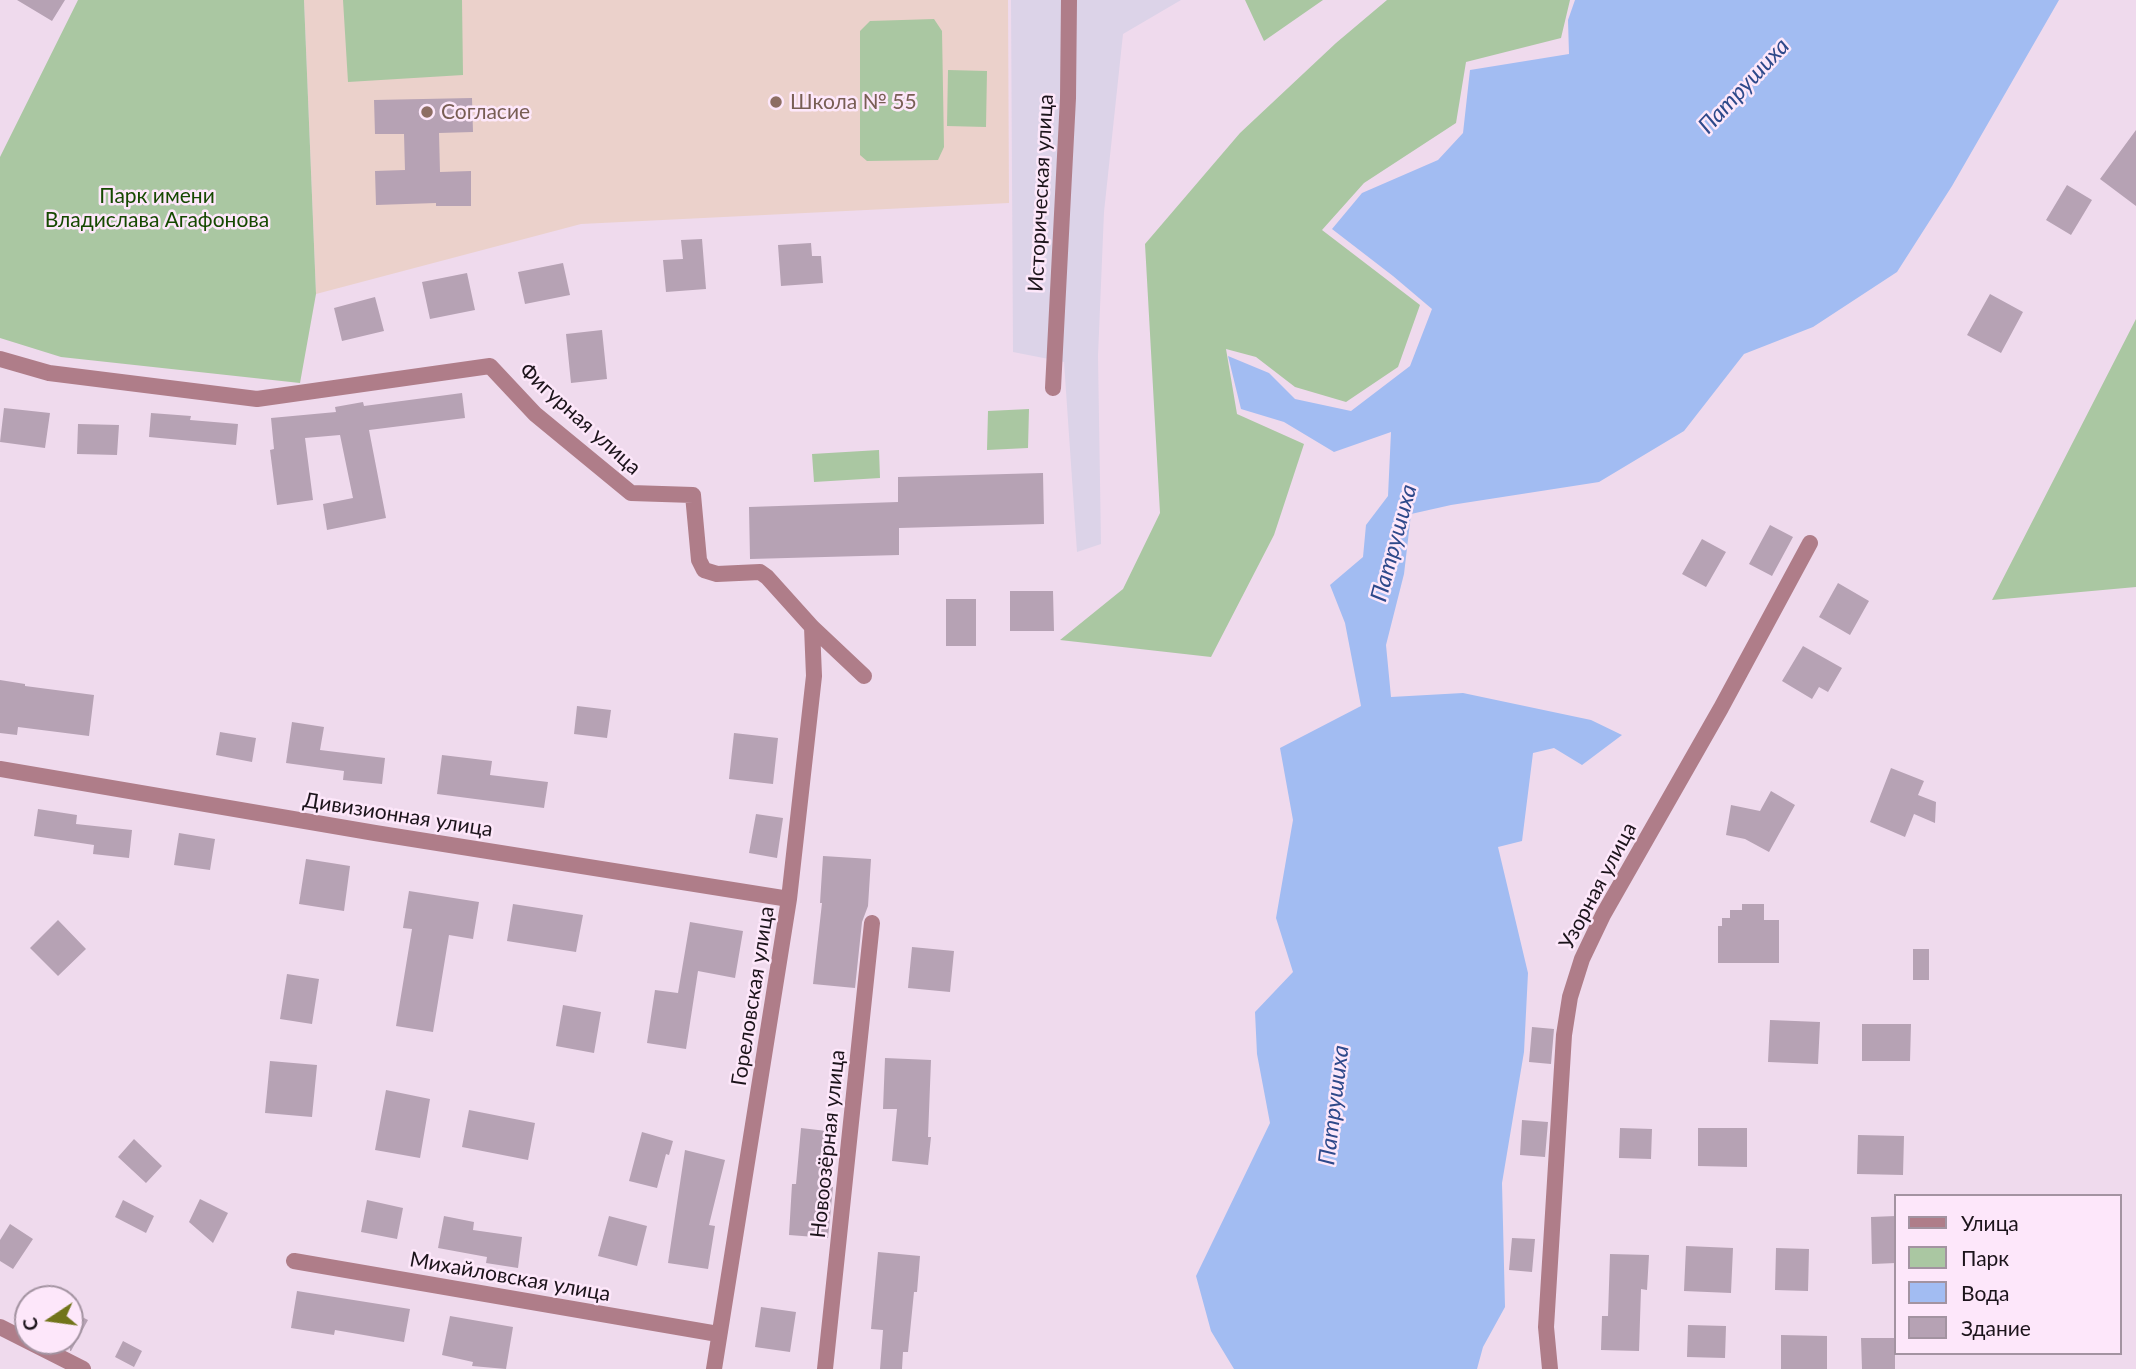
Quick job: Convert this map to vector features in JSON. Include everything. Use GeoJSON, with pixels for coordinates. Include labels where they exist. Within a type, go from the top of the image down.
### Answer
{"type":"FeatureCollection","features":[{"type":"Feature","properties":{"kind":"street","name":"Историческая улица"},"geometry":{"type":"LineString","coordinates":[[1053,388],[1068,98],[1069,0]]}},
{"type":"Feature","properties":{"kind":"street","name":"Фигурная улица"},"geometry":{"type":"LineString","coordinates":[[0,359],[49,373],[257,400],[490,366],[535,414],[631,493],[694,495],[699,560],[704,570],[717,573],[760,572],[812,627],[864,676]]}},
{"type":"Feature","properties":{"kind":"street","name":"Узорная улица"},"geometry":{"type":"LineString","coordinates":[[1550,1369],[1546,1328],[1564,1035],[1582,959],[1603,915],[1721,708],[1810,543]]}},
{"type":"Feature","properties":{"kind":"street","name":"Гореловская улица"},"geometry":{"type":"LineString","coordinates":[[714,1369],[789,899],[814,676],[812,627]]}},
{"type":"Feature","properties":{"kind":"street","name":"Дивизионная улица"},"geometry":{"type":"LineString","coordinates":[[0,769],[375,833],[789,899]]}},
{"type":"Feature","properties":{"kind":"street","name":"Новоозёрная улица"},"geometry":{"type":"LineString","coordinates":[[825,1369],[873,923]]}},
{"type":"Feature","properties":{"kind":"street","name":"Михайловская улица"},"geometry":{"type":"LineString","coordinates":[[294,1261],[718,1334]]}},
{"type":"Feature","properties":{"kind":"street"},"geometry":{"type":"LineString","coordinates":[[0,1327],[83,1369]]}},
{"type":"Feature","properties":{"kind":"shaded area","name":"Школа № 55"},"geometry":{"type":"Polygon","coordinates":[[[304,0],[1008,0],[1009,203],[581,224],[316,294],[304,0]]]}},
{"type":"Feature","properties":{"kind":"shaded area"},"geometry":{"type":"Polygon","coordinates":[[[1011,0],[1181,0],[1123,34],[1104,212],[1098,356],[1101,544],[1077,552],[1064,362],[1013,352],[1011,0]]]}},
{"type":"Feature","properties":{"kind":"green space","name":"Парк имени Владислава Агафонова"},"geometry":{"type":"Polygon","coordinates":[[[78,0],[304,0],[316,294],[300,383],[61,357],[0,338],[0,157],[78,0]]]}},
{"type":"Feature","properties":{"kind":"green space"},"geometry":{"type":"Polygon","coordinates":[[[343,0],[462,0],[463,75],[348,82],[343,0]]]}},
{"type":"Feature","properties":{"kind":"green space"},"geometry":{"type":"Polygon","coordinates":[[[1245,0],[1323,0],[1264,41],[1245,0]]]}},
{"type":"Feature","properties":{"kind":"green space"},"geometry":{"type":"Polygon","coordinates":[[[1387,0],[1570,0],[1561,38],[1466,62],[1456,123],[1364,183],[1322,230],[1420,305],[1398,367],[1346,402],[1295,387],[1256,357],[1226,349],[1237,414],[1304,444],[1274,535],[1211,657],[1060,640],[1123,589],[1160,513],[1145,244],[1240,133],[1336,43],[1387,0]]]}},
{"type":"Feature","properties":{"kind":"green space"},"geometry":{"type":"Polygon","coordinates":[[[934,19],[942,31],[944,147],[938,160],[867,161],[860,155],[860,31],[870,21],[934,19]]]}},
{"type":"Feature","properties":{"kind":"green space"},"geometry":{"type":"Polygon","coordinates":[[[948,70],[987,71],[986,127],[947,126],[948,70]]]}},
{"type":"Feature","properties":{"kind":"green space"},"geometry":{"type":"Polygon","coordinates":[[[2136,319],[2136,587],[1992,600],[2136,319]]]}},
{"type":"Feature","properties":{"kind":"green space"},"geometry":{"type":"Polygon","coordinates":[[[1029,409],[1028,448],[987,450],[988,411],[1029,409]]]}},
{"type":"Feature","properties":{"kind":"green space"},"geometry":{"type":"Polygon","coordinates":[[[879,450],[880,478],[814,482],[812,454],[879,450]]]}},
{"type":"Feature","properties":{"kind":"water","name":"Патрушиха"},"geometry":{"type":"Polygon","coordinates":[[[1575,0],[2059,0],[1952,186],[1897,272],[1813,327],[1744,354],[1684,431],[1599,482],[1451,505],[1411,514],[1404,574],[1386,645],[1391,697],[1463,693],[1591,720],[1622,735],[1582,765],[1554,748],[1533,753],[1522,841],[1498,847],[1528,973],[1524,1052],[1502,1183],[1505,1307],[1483,1347],[1477,1369],[1234,1369],[1211,1331],[1196,1276],[1270,1123],[1257,1054],[1255,1012],[1293,972],[1276,918],[1293,820],[1280,748],[1361,706],[1345,623],[1330,585],[1363,557],[1366,525],[1388,496],[1391,432],[1334,452],[1284,422],[1241,409],[1228,356],[1269,373],[1295,399],[1351,411],[1410,366],[1432,309],[1332,229],[1362,193],[1438,160],[1463,133],[1470,70],[1569,54],[1568,20],[1575,0]]]}},
{"type":"Feature","properties":{"kind":"building"},"geometry":{"type":"Polygon","coordinates":[[[17,0],[65,0],[52,21],[17,0]]]}},
{"type":"Feature","properties":{"kind":"building"},"geometry":{"type":"Polygon","coordinates":[[[472,98],[473,132],[439,133],[440,172],[471,171],[471,206],[436,206],[436,203],[376,205],[375,171],[405,170],[404,134],[375,134],[374,100],[472,98]]]}},
{"type":"Feature","properties":{"kind":"building"},"geometry":{"type":"Polygon","coordinates":[[[2136,130],[2136,206],[2100,179],[2136,130]]]}},
{"type":"Feature","properties":{"kind":"building"},"geometry":{"type":"Polygon","coordinates":[[[2067,185],[2092,200],[2071,235],[2046,220],[2067,185]]]}},
{"type":"Feature","properties":{"kind":"building"},"geometry":{"type":"Polygon","coordinates":[[[702,239],[706,289],[666,292],[663,260],[683,259],[681,240],[702,239]]]}},
{"type":"Feature","properties":{"kind":"building"},"geometry":{"type":"Polygon","coordinates":[[[811,243],[812,256],[821,256],[823,283],[781,286],[778,245],[811,243]]]}},
{"type":"Feature","properties":{"kind":"building"},"geometry":{"type":"Polygon","coordinates":[[[563,263],[570,295],[525,304],[518,272],[563,263]]]}},
{"type":"Feature","properties":{"kind":"building"},"geometry":{"type":"Polygon","coordinates":[[[467,273],[475,310],[430,319],[422,282],[467,273]]]}},
{"type":"Feature","properties":{"kind":"building"},"geometry":{"type":"Polygon","coordinates":[[[1990,294],[2023,312],[2001,353],[1967,335],[1990,294]]]}},
{"type":"Feature","properties":{"kind":"building"},"geometry":{"type":"Polygon","coordinates":[[[375,297],[384,331],[342,341],[334,308],[375,297]]]}},
{"type":"Feature","properties":{"kind":"building"},"geometry":{"type":"Polygon","coordinates":[[[602,330],[607,379],[571,383],[566,334],[602,330]]]}},
{"type":"Feature","properties":{"kind":"building"},"geometry":{"type":"Polygon","coordinates":[[[462,393],[465,418],[369,430],[386,518],[327,530],[323,504],[353,498],[340,435],[305,438],[313,500],[277,505],[270,450],[274,449],[271,418],[336,412],[335,407],[363,402],[364,406],[462,393]]]}},
{"type":"Feature","properties":{"kind":"building"},"geometry":{"type":"Polygon","coordinates":[[[4,408],[50,413],[45,448],[0,442],[4,408]]]}},
{"type":"Feature","properties":{"kind":"building"},"geometry":{"type":"Polygon","coordinates":[[[151,413],[238,424],[236,445],[149,437],[151,413]]]}},
{"type":"Feature","properties":{"kind":"building"},"geometry":{"type":"Polygon","coordinates":[[[78,424],[119,425],[117,455],[77,454],[78,424]]]}},
{"type":"Feature","properties":{"kind":"building"},"geometry":{"type":"Polygon","coordinates":[[[1043,473],[1044,524],[899,528],[899,555],[750,559],[749,507],[898,502],[898,477],[1043,473]]]}},
{"type":"Feature","properties":{"kind":"building"},"geometry":{"type":"Polygon","coordinates":[[[1770,525],[1793,537],[1772,576],[1749,564],[1770,525]]]}},
{"type":"Feature","properties":{"kind":"building"},"geometry":{"type":"Polygon","coordinates":[[[1702,539],[1726,552],[1706,587],[1682,574],[1702,539]]]}},
{"type":"Feature","properties":{"kind":"building"},"geometry":{"type":"Polygon","coordinates":[[[1838,583],[1869,601],[1850,635],[1819,617],[1838,583]]]}},
{"type":"Feature","properties":{"kind":"building"},"geometry":{"type":"Polygon","coordinates":[[[1010,591],[1053,591],[1054,631],[1010,631],[1010,591]]]}},
{"type":"Feature","properties":{"kind":"building"},"geometry":{"type":"Polygon","coordinates":[[[946,599],[976,599],[976,646],[946,646],[946,599]]]}},
{"type":"Feature","properties":{"kind":"building"},"geometry":{"type":"Polygon","coordinates":[[[1803,646],[1842,668],[1828,692],[1819,687],[1812,699],[1782,681],[1803,646]]]}},
{"type":"Feature","properties":{"kind":"building"},"geometry":{"type":"Polygon","coordinates":[[[0,680],[94,695],[89,736],[18,727],[17,735],[0,733],[0,680]]]}},
{"type":"Feature","properties":{"kind":"building"},"geometry":{"type":"Polygon","coordinates":[[[577,706],[611,710],[607,738],[574,734],[577,706]]]}},
{"type":"Feature","properties":{"kind":"building"},"geometry":{"type":"Polygon","coordinates":[[[292,722],[324,727],[320,750],[385,758],[382,784],[343,780],[344,771],[286,763],[292,722]]]}},
{"type":"Feature","properties":{"kind":"building"},"geometry":{"type":"Polygon","coordinates":[[[220,732],[256,738],[252,762],[216,755],[220,732]]]}},
{"type":"Feature","properties":{"kind":"building"},"geometry":{"type":"Polygon","coordinates":[[[734,733],[778,738],[773,784],[729,779],[734,733]]]}},
{"type":"Feature","properties":{"kind":"building"},"geometry":{"type":"Polygon","coordinates":[[[442,755],[492,761],[490,775],[548,782],[544,808],[437,794],[442,755]]]}},
{"type":"Feature","properties":{"kind":"building"},"geometry":{"type":"Polygon","coordinates":[[[1891,768],[1924,781],[1918,795],[1936,802],[1935,823],[1914,814],[1905,837],[1870,822],[1891,768]]]}},
{"type":"Feature","properties":{"kind":"building"},"geometry":{"type":"Polygon","coordinates":[[[1771,791],[1795,805],[1769,852],[1745,839],[1726,835],[1731,805],[1760,811],[1771,791]]]}},
{"type":"Feature","properties":{"kind":"building"},"geometry":{"type":"Polygon","coordinates":[[[38,809],[77,815],[76,824],[132,830],[129,858],[93,854],[94,845],[34,836],[38,809]]]}},
{"type":"Feature","properties":{"kind":"building"},"geometry":{"type":"Polygon","coordinates":[[[756,814],[783,818],[777,858],[749,853],[756,814]]]}},
{"type":"Feature","properties":{"kind":"building"},"geometry":{"type":"Polygon","coordinates":[[[179,833],[215,839],[210,870],[174,865],[179,833]]]}},
{"type":"Feature","properties":{"kind":"building"},"geometry":{"type":"Polygon","coordinates":[[[823,856],[871,859],[868,906],[862,922],[855,988],[813,984],[822,903],[823,856]]]}},
{"type":"Feature","properties":{"kind":"building"},"geometry":{"type":"Polygon","coordinates":[[[306,859],[350,866],[344,911],[299,904],[306,859]]]}},
{"type":"Feature","properties":{"kind":"building"},"geometry":{"type":"Polygon","coordinates":[[[409,891],[479,902],[473,939],[449,935],[433,1032],[396,1026],[412,929],[403,928],[409,891]]]}},
{"type":"Feature","properties":{"kind":"building"},"geometry":{"type":"Polygon","coordinates":[[[513,904],[583,915],[576,952],[507,941],[513,904]]]}},
{"type":"Feature","properties":{"kind":"building"},"geometry":{"type":"Polygon","coordinates":[[[1742,904],[1764,904],[1764,920],[1779,920],[1779,963],[1718,963],[1718,926],[1722,926],[1722,918],[1730,918],[1730,910],[1742,910],[1742,904]]]}},
{"type":"Feature","properties":{"kind":"building"},"geometry":{"type":"Polygon","coordinates":[[[58,920],[86,949],[58,976],[30,948],[58,920]]]}},
{"type":"Feature","properties":{"kind":"building"},"geometry":{"type":"Polygon","coordinates":[[[690,922],[743,931],[735,978],[698,971],[686,1049],[647,1043],[655,990],[678,993],[690,922]]]}},
{"type":"Feature","properties":{"kind":"building"},"geometry":{"type":"Polygon","coordinates":[[[912,947],[954,951],[950,992],[908,988],[912,947]]]}},
{"type":"Feature","properties":{"kind":"building"},"geometry":{"type":"Polygon","coordinates":[[[1913,949],[1929,949],[1929,980],[1913,980],[1913,949]]]}},
{"type":"Feature","properties":{"kind":"building"},"geometry":{"type":"Polygon","coordinates":[[[287,974],[319,979],[312,1024],[280,1019],[287,974]]]}},
{"type":"Feature","properties":{"kind":"building"},"geometry":{"type":"Polygon","coordinates":[[[563,1005],[601,1012],[594,1053],[556,1046],[563,1005]]]}},
{"type":"Feature","properties":{"kind":"building"},"geometry":{"type":"Polygon","coordinates":[[[1770,1020],[1820,1022],[1818,1064],[1768,1062],[1770,1020]]]}},
{"type":"Feature","properties":{"kind":"building"},"geometry":{"type":"Polygon","coordinates":[[[1862,1024],[1911,1024],[1910,1061],[1862,1061],[1862,1024]]]}},
{"type":"Feature","properties":{"kind":"building"},"geometry":{"type":"Polygon","coordinates":[[[1532,1027],[1554,1029],[1551,1064],[1529,1062],[1532,1027]]]}},
{"type":"Feature","properties":{"kind":"building"},"geometry":{"type":"Polygon","coordinates":[[[885,1058],[931,1060],[928,1137],[931,1137],[928,1165],[892,1161],[897,1109],[883,1109],[885,1058]]]}},
{"type":"Feature","properties":{"kind":"building"},"geometry":{"type":"Polygon","coordinates":[[[270,1061],[317,1065],[312,1117],[265,1113],[270,1061]]]}},
{"type":"Feature","properties":{"kind":"building"},"geometry":{"type":"Polygon","coordinates":[[[386,1090],[430,1099],[420,1158],[375,1150],[386,1090]]]}},
{"type":"Feature","properties":{"kind":"building"},"geometry":{"type":"Polygon","coordinates":[[[469,1110],[535,1123],[528,1160],[462,1147],[469,1110]]]}},
{"type":"Feature","properties":{"kind":"building"},"geometry":{"type":"Polygon","coordinates":[[[1522,1120],[1548,1122],[1545,1157],[1520,1155],[1522,1120]]]}},
{"type":"Feature","properties":{"kind":"building"},"geometry":{"type":"Polygon","coordinates":[[[801,1128],[835,1132],[828,1238],[789,1235],[792,1184],[796,1184],[801,1128]]]}},
{"type":"Feature","properties":{"kind":"building"},"geometry":{"type":"Polygon","coordinates":[[[1620,1128],[1652,1129],[1651,1159],[1619,1158],[1620,1128]]]}},
{"type":"Feature","properties":{"kind":"building"},"geometry":{"type":"Polygon","coordinates":[[[1698,1128],[1747,1128],[1747,1167],[1698,1166],[1698,1128]]]}},
{"type":"Feature","properties":{"kind":"building"},"geometry":{"type":"Polygon","coordinates":[[[642,1132],[673,1141],[669,1155],[666,1154],[657,1188],[629,1181],[642,1132]]]}},
{"type":"Feature","properties":{"kind":"building"},"geometry":{"type":"Polygon","coordinates":[[[1858,1135],[1904,1136],[1903,1175],[1857,1174],[1858,1135]]]}},
{"type":"Feature","properties":{"kind":"building"},"geometry":{"type":"Polygon","coordinates":[[[134,1139],[162,1166],[146,1183],[118,1157],[134,1139]]]}},
{"type":"Feature","properties":{"kind":"building"},"geometry":{"type":"Polygon","coordinates":[[[685,1150],[725,1160],[709,1225],[715,1226],[708,1269],[668,1263],[685,1150]]]}},
{"type":"Feature","properties":{"kind":"building"},"geometry":{"type":"Polygon","coordinates":[[[200,1199],[228,1213],[213,1243],[189,1222],[200,1199]]]}},
{"type":"Feature","properties":{"kind":"building"},"geometry":{"type":"Polygon","coordinates":[[[123,1200],[154,1216],[146,1233],[115,1217],[123,1200]]]}},
{"type":"Feature","properties":{"kind":"building"},"geometry":{"type":"Polygon","coordinates":[[[367,1200],[403,1208],[397,1239],[361,1232],[367,1200]]]}},
{"type":"Feature","properties":{"kind":"building"},"geometry":{"type":"Polygon","coordinates":[[[444,1216],[474,1222],[473,1230],[522,1237],[518,1268],[486,1263],[487,1257],[438,1248],[444,1216]]]}},
{"type":"Feature","properties":{"kind":"building"},"geometry":{"type":"Polygon","coordinates":[[[609,1216],[647,1226],[637,1266],[598,1256],[609,1216]]]}},
{"type":"Feature","properties":{"kind":"building"},"geometry":{"type":"Polygon","coordinates":[[[1895,1216],[1895,1263],[1872,1264],[1871,1217],[1895,1216]]]}},
{"type":"Feature","properties":{"kind":"building"},"geometry":{"type":"Polygon","coordinates":[[[10,1224],[33,1239],[13,1269],[0,1261],[0,1240],[10,1224]]]}},
{"type":"Feature","properties":{"kind":"building"},"geometry":{"type":"Polygon","coordinates":[[[1512,1238],[1535,1239],[1532,1272],[1509,1270],[1512,1238]]]}},
{"type":"Feature","properties":{"kind":"building"},"geometry":{"type":"Polygon","coordinates":[[[1686,1246],[1733,1248],[1731,1293],[1684,1291],[1686,1246]]]}},
{"type":"Feature","properties":{"kind":"building"},"geometry":{"type":"Polygon","coordinates":[[[1776,1248],[1809,1249],[1808,1291],[1775,1290],[1776,1248]]]}},
{"type":"Feature","properties":{"kind":"building"},"geometry":{"type":"Polygon","coordinates":[[[878,1252],[920,1256],[908,1352],[903,1352],[902,1369],[880,1369],[883,1330],[871,1329],[878,1252]]]}},
{"type":"Feature","properties":{"kind":"building"},"geometry":{"type":"Polygon","coordinates":[[[1610,1254],[1649,1255],[1647,1290],[1641,1289],[1639,1351],[1601,1350],[1602,1316],[1608,1316],[1610,1254]]]}},
{"type":"Feature","properties":{"kind":"building"},"geometry":{"type":"Polygon","coordinates":[[[297,1291],[410,1309],[404,1342],[335,1330],[334,1335],[291,1328],[297,1291]]]}},
{"type":"Feature","properties":{"kind":"building"},"geometry":{"type":"Polygon","coordinates":[[[761,1307],[796,1312],[790,1352],[755,1347],[761,1307]]]}},
{"type":"Feature","properties":{"kind":"building"},"geometry":{"type":"Polygon","coordinates":[[[450,1316],[513,1327],[506,1369],[472,1366],[473,1362],[442,1355],[450,1316]]]}},
{"type":"Feature","properties":{"kind":"building"},"geometry":{"type":"Polygon","coordinates":[[[1688,1325],[1726,1326],[1725,1358],[1687,1357],[1688,1325]]]}},
{"type":"Feature","properties":{"kind":"building"},"geometry":{"type":"Polygon","coordinates":[[[1781,1335],[1827,1336],[1827,1369],[1781,1369],[1781,1335]]]}},
{"type":"Feature","properties":{"kind":"building"},"geometry":{"type":"Polygon","coordinates":[[[1861,1338],[1895,1338],[1895,1369],[1862,1369],[1861,1338]]]}},
{"type":"Feature","properties":{"kind":"building"},"geometry":{"type":"Polygon","coordinates":[[[123,1341],[142,1351],[134,1367],[115,1357],[123,1341]]]}},
{"type":"Feature","properties":{"kind":"place","name":"Школа № 55"},"geometry":{"type":"Point","coordinates":[776,102]}},
{"type":"Feature","properties":{"kind":"place","name":"Согласие"},"geometry":{"type":"Point","coordinates":[427,112]}}]}
